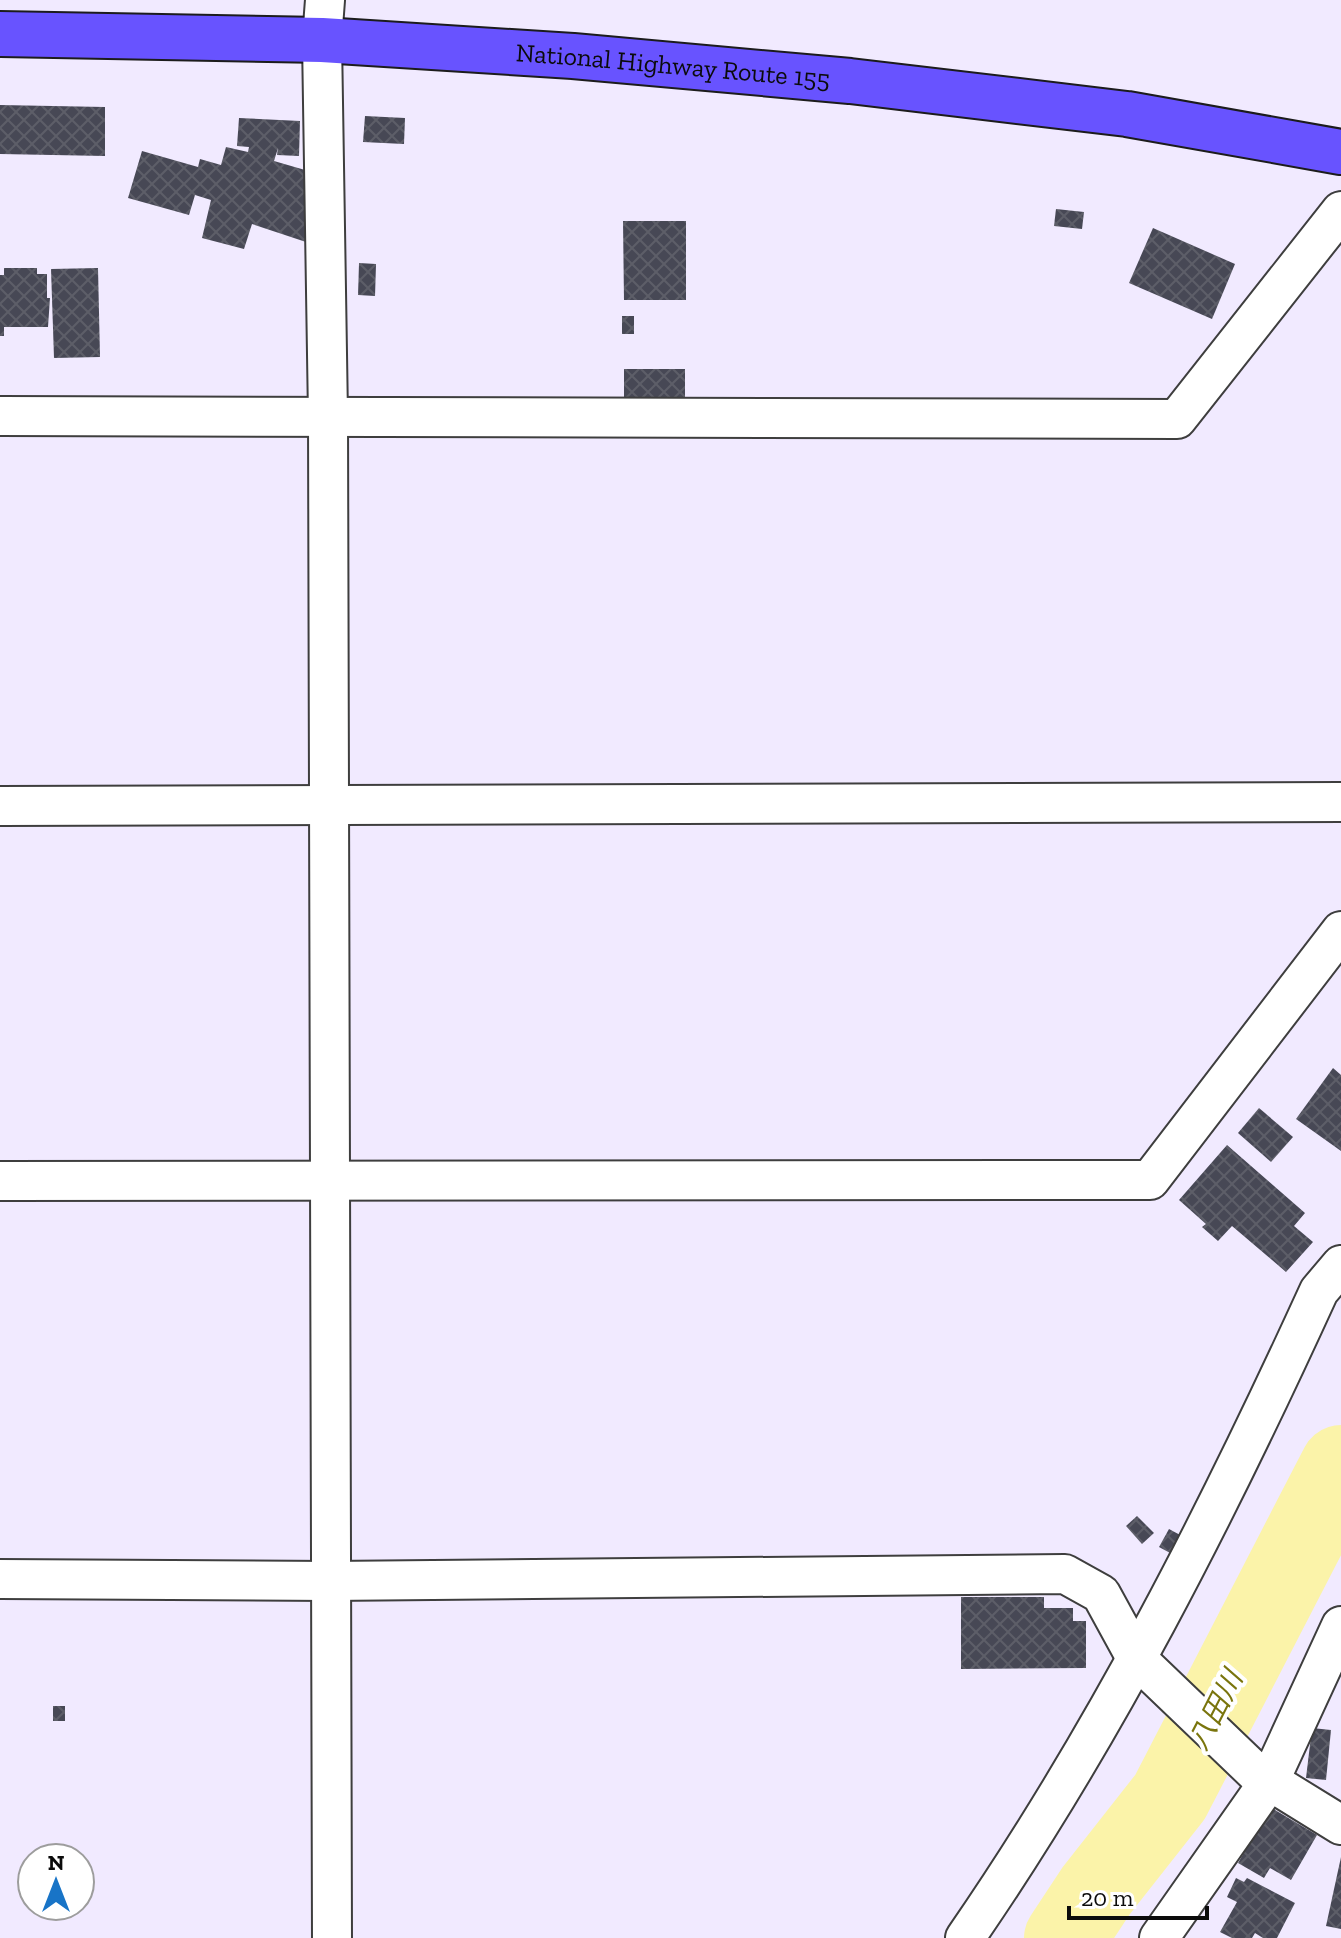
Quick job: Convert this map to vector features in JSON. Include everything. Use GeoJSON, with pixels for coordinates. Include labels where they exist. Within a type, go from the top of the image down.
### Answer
{"type":"FeatureCollection","features":[{"type":"Feature","properties":{"kind":"highway","name":"National Highway Route 155"},"geometry":{"type":"LineString","coordinates":[[0,34],[324,20],[573,56],[850,81],[1127,114],[1341,152]]}},
{"type":"Feature","properties":{"kind":"street"},"geometry":{"type":"LineString","coordinates":[[324,20],[330,807],[332,1938]]}},
{"type":"Feature","properties":{"kind":"street"},"geometry":{"type":"LineString","coordinates":[[0,416],[1177,419],[1341,211]]}},
{"type":"Feature","properties":{"kind":"street"},"geometry":{"type":"LineString","coordinates":[[0,806],[1341,802]]}},
{"type":"Feature","properties":{"kind":"street"},"geometry":{"type":"LineString","coordinates":[[0,1181],[1150,1180],[1341,931]]}},
{"type":"Feature","properties":{"kind":"street"},"geometry":{"type":"LineString","coordinates":[[965,1938],[1016,1864],[1140,1662],[1319,1291],[1341,1265]]}},
{"type":"Feature","properties":{"kind":"street"},"geometry":{"type":"LineString","coordinates":[[0,1579],[330,1581],[1065,1574],[1101,1594],[1140,1662],[1262,1776],[1341,1825]]}},
{"type":"Feature","properties":{"kind":"street"},"geometry":{"type":"LineString","coordinates":[[1159,1938],[1262,1776],[1341,1626]]}},
{"type":"Feature","properties":{"kind":"building"},"geometry":{"type":"Polygon","coordinates":[[[0,105],[105,107],[105,156],[0,154],[0,105]]]}},
{"type":"Feature","properties":{"kind":"building"},"geometry":{"type":"Polygon","coordinates":[[[365,116],[405,118],[404,144],[363,142],[365,116]]]}},
{"type":"Feature","properties":{"kind":"building"},"geometry":{"type":"Polygon","coordinates":[[[239,118],[300,121],[299,156],[277,155],[278,148],[274,161],[305,170],[306,242],[252,224],[244,249],[202,238],[211,200],[195,195],[189,215],[128,198],[142,151],[198,167],[200,159],[221,165],[226,147],[248,152],[249,147],[237,146],[239,118]]]}},
{"type":"Feature","properties":{"kind":"building"},"geometry":{"type":"Polygon","coordinates":[[[1056,209],[1084,212],[1082,229],[1054,226],[1056,209]]]}},
{"type":"Feature","properties":{"kind":"building"},"geometry":{"type":"Polygon","coordinates":[[[623,221],[686,221],[686,300],[624,300],[623,221]]]}},
{"type":"Feature","properties":{"kind":"building"},"geometry":{"type":"Polygon","coordinates":[[[1153,228],[1235,264],[1212,319],[1129,283],[1153,228]]]}},
{"type":"Feature","properties":{"kind":"building"},"geometry":{"type":"Polygon","coordinates":[[[359,263],[376,264],[375,296],[358,295],[359,263]]]}},
{"type":"Feature","properties":{"kind":"building"},"geometry":{"type":"Polygon","coordinates":[[[4,268],[37,268],[37,274],[47,274],[47,298],[50,298],[48,327],[4,327],[4,336],[0,336],[0,275],[4,275],[4,268]]]}},
{"type":"Feature","properties":{"kind":"building"},"geometry":{"type":"Polygon","coordinates":[[[98,268],[100,357],[54,358],[51,269],[98,268]]]}},
{"type":"Feature","properties":{"kind":"building"},"geometry":{"type":"Polygon","coordinates":[[[622,316],[634,316],[634,334],[622,334],[622,316]]]}},
{"type":"Feature","properties":{"kind":"building"},"geometry":{"type":"Polygon","coordinates":[[[624,369],[685,369],[685,402],[624,403],[624,369]]]}},
{"type":"Feature","properties":{"kind":"building"},"geometry":{"type":"Polygon","coordinates":[[[1333,1068],[1341,1075],[1341,1151],[1296,1119],[1333,1068]]]}},
{"type":"Feature","properties":{"kind":"building"},"geometry":{"type":"Polygon","coordinates":[[[1259,1108],[1293,1137],[1271,1162],[1238,1133],[1259,1108]]]}},
{"type":"Feature","properties":{"kind":"building"},"geometry":{"type":"Polygon","coordinates":[[[1227,1145],[1305,1213],[1294,1226],[1313,1242],[1286,1272],[1232,1226],[1218,1241],[1202,1227],[1206,1224],[1179,1200],[1227,1145]]]}},
{"type":"Feature","properties":{"kind":"building"},"geometry":{"type":"Polygon","coordinates":[[[1137,1516],[1154,1533],[1142,1544],[1126,1526],[1137,1516]]]}},
{"type":"Feature","properties":{"kind":"building"},"geometry":{"type":"Polygon","coordinates":[[[1169,1529],[1182,1536],[1172,1554],[1159,1547],[1169,1529]]]}},
{"type":"Feature","properties":{"kind":"building"},"geometry":{"type":"Polygon","coordinates":[[[961,1597],[1044,1597],[1044,1608],[1073,1608],[1073,1621],[1086,1621],[1086,1668],[961,1669],[961,1597]]]}},
{"type":"Feature","properties":{"kind":"building"},"geometry":{"type":"Polygon","coordinates":[[[53,1706],[65,1706],[65,1721],[53,1721],[53,1706]]]}},
{"type":"Feature","properties":{"kind":"building"},"geometry":{"type":"Polygon","coordinates":[[[1312,1728],[1331,1730],[1326,1780],[1306,1778],[1312,1728]]]}},
{"type":"Feature","properties":{"kind":"building"},"geometry":{"type":"Polygon","coordinates":[[[1270,1807],[1317,1835],[1291,1880],[1270,1868],[1264,1878],[1238,1863],[1270,1807]]]}},
{"type":"Feature","properties":{"kind":"building"},"geometry":{"type":"Polygon","coordinates":[[[1341,1857],[1341,1929],[1326,1926],[1341,1857]]]}},
{"type":"Feature","properties":{"kind":"building"},"geometry":{"type":"Polygon","coordinates":[[[1236,1878],[1244,1882],[1247,1878],[1295,1903],[1277,1938],[1263,1938],[1255,1933],[1252,1938],[1232,1938],[1220,1932],[1237,1902],[1227,1897],[1236,1878]]]}},
{"type":"Feature","properties":{"kind":"waterway","name":"八田川"},"geometry":{"type":"LineString","coordinates":[[1065,1938],[1096,1891],[1170,1797],[1341,1466]]}}]}
